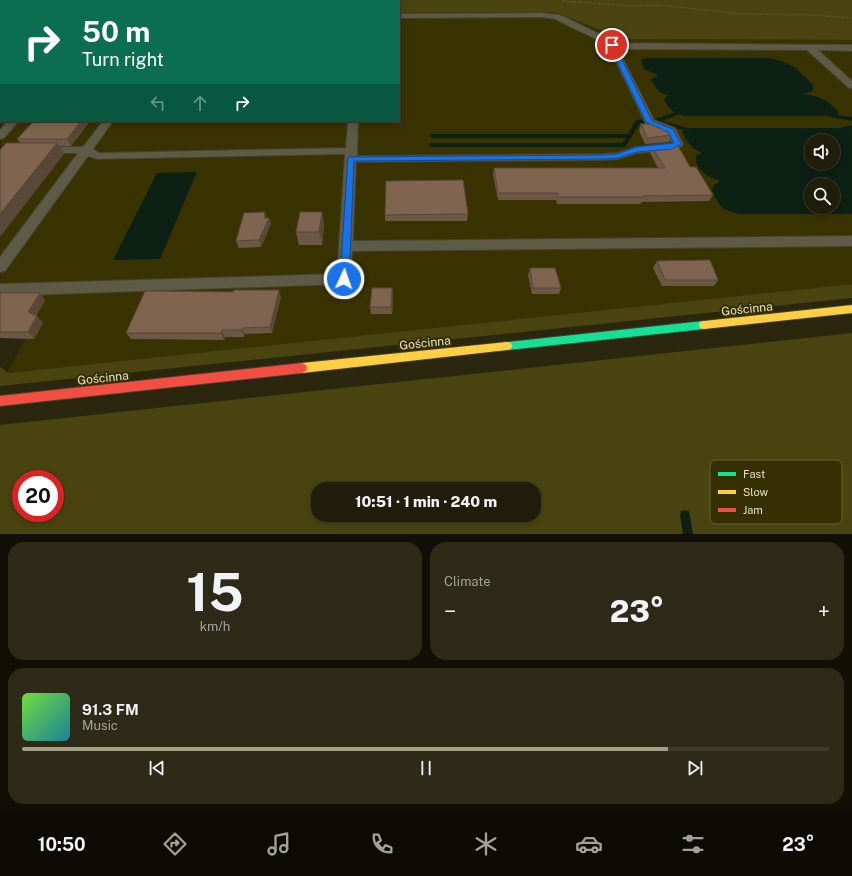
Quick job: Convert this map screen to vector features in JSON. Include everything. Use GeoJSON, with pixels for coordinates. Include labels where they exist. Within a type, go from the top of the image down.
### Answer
{"type":"FeatureCollection","features":[{"type":"Feature","properties":{"kind":"street","name":"Gościnna"},"geometry":{"type":"LineString","coordinates":[[0,400],[852,310]]}},
{"type":"Feature","properties":{"kind":"lane"},"geometry":{"type":"LineString","coordinates":[[400,16],[557,17],[612,45],[617,46],[852,48]]}},
{"type":"Feature","properties":{"kind":"lane"},"geometry":{"type":"LineString","coordinates":[[31,150],[86,150],[98,156],[351,155],[603,157],[618,156],[636,150],[672,147],[678,144],[671,130],[649,121],[612,45]]}},
{"type":"Feature","properties":{"kind":"lane"},"geometry":{"type":"LineString","coordinates":[[810,48],[852,86]]}},
{"type":"Feature","properties":{"kind":"lane"},"geometry":{"type":"LineString","coordinates":[[0,136],[13,122]]}},
{"type":"Feature","properties":{"kind":"lane"},"geometry":{"type":"LineString","coordinates":[[0,267],[107,122]]}},
{"type":"Feature","properties":{"kind":"lane"},"geometry":{"type":"LineString","coordinates":[[0,290],[344,279],[353,122]]}},
{"type":"Feature","properties":{"kind":"lane"},"geometry":{"type":"LineString","coordinates":[[346,246],[852,241]]}},
{"type":"Feature","properties":{"kind":"path"},"geometry":{"type":"LineString","coordinates":[[558,0],[576,3],[660,5],[742,14],[815,15],[852,18]]}},
{"type":"Feature","properties":{"kind":"shaded area"},"geometry":{"type":"Polygon","coordinates":[[[400,0],[852,0],[852,40],[624,39],[554,12],[400,13],[400,0]]]}},
{"type":"Feature","properties":{"kind":"shaded area"},"geometry":{"type":"Polygon","coordinates":[[[554,12],[624,39],[852,40],[852,284],[7,373],[27,336],[0,335],[1,122],[400,122],[400,13],[554,12]]]}},
{"type":"Feature","properties":{"kind":"shaded area"},"geometry":{"type":"Polygon","coordinates":[[[766,58],[782,61],[792,66],[813,85],[813,91],[804,94],[819,97],[827,101],[838,111],[838,114],[832,116],[684,116],[677,114],[664,100],[668,95],[659,92],[651,80],[658,75],[644,69],[641,62],[642,59],[766,58]]]}},
{"type":"Feature","properties":{"kind":"shaded area"},"geometry":{"type":"Polygon","coordinates":[[[691,128],[845,128],[852,130],[852,214],[840,214],[840,178],[804,178],[804,214],[738,214],[727,211],[719,204],[712,190],[714,185],[720,181],[707,175],[700,169],[697,165],[696,155],[702,153],[692,147],[682,132],[685,129],[691,128]]]}},
{"type":"Feature","properties":{"kind":"shaded area"},"geometry":{"type":"Polygon","coordinates":[[[197,172],[160,259],[113,260],[157,173],[197,172]]]}},
{"type":"Feature","properties":{"kind":"shaded area"},"geometry":{"type":"Polygon","coordinates":[[[852,284],[852,298],[0,386],[1,367],[8,373],[852,284]]]}},
{"type":"Feature","properties":{"kind":"shaded area"},"geometry":{"type":"Polygon","coordinates":[[[852,333],[852,534],[0,534],[0,425],[852,333]]]}},
{"type":"Feature","properties":{"kind":"building"},"geometry":{"type":"Polygon","coordinates":[[[33,122],[80,122],[67,139],[17,139],[33,122]]]}},
{"type":"Feature","properties":{"kind":"building"},"geometry":{"type":"Polygon","coordinates":[[[641,124],[662,124],[666,126],[672,135],[647,138],[641,124]]]}},
{"type":"Feature","properties":{"kind":"building"},"geometry":{"type":"Polygon","coordinates":[[[6,143],[57,143],[0,214],[0,150],[6,143]]]}},
{"type":"Feature","properties":{"kind":"building"},"geometry":{"type":"Polygon","coordinates":[[[677,144],[690,167],[696,167],[713,195],[559,197],[558,193],[498,193],[494,168],[665,168],[652,147],[677,144]]]}},
{"type":"Feature","properties":{"kind":"building"},"geometry":{"type":"Polygon","coordinates":[[[463,180],[468,214],[385,215],[386,181],[463,180]]]}},
{"type":"Feature","properties":{"kind":"building"},"geometry":{"type":"Polygon","coordinates":[[[265,212],[264,218],[269,218],[259,240],[236,241],[244,213],[265,212]]]}},
{"type":"Feature","properties":{"kind":"building"},"geometry":{"type":"Polygon","coordinates":[[[300,212],[322,212],[319,232],[296,232],[300,212]]]}},
{"type":"Feature","properties":{"kind":"building"},"geometry":{"type":"Polygon","coordinates":[[[710,260],[718,280],[665,280],[657,261],[710,260]]]}},
{"type":"Feature","properties":{"kind":"building"},"geometry":{"type":"Polygon","coordinates":[[[530,268],[555,268],[561,288],[533,288],[530,268]]]}},
{"type":"Feature","properties":{"kind":"building"},"geometry":{"type":"Polygon","coordinates":[[[372,288],[392,288],[391,307],[370,307],[372,288]]]}},
{"type":"Feature","properties":{"kind":"building"},"geometry":{"type":"Polygon","coordinates":[[[234,290],[279,290],[270,327],[222,330],[221,333],[126,333],[145,291],[233,292],[234,290]]]}},
{"type":"Feature","properties":{"kind":"building"},"geometry":{"type":"Polygon","coordinates":[[[0,293],[40,293],[28,312],[37,316],[28,332],[0,332],[0,293]]]}},
{"type":"Feature","properties":{"kind":"waterway"},"geometry":{"type":"LineString","coordinates":[[657,121],[675,114]]}},
{"type":"Feature","properties":{"kind":"waterway"},"geometry":{"type":"LineString","coordinates":[[832,116],[852,119]]}},
{"type":"Feature","properties":{"kind":"waterway"},"geometry":{"type":"LineString","coordinates":[[629,136],[638,121],[657,121]]}},
{"type":"Feature","properties":{"kind":"waterway"},"geometry":{"type":"LineString","coordinates":[[657,121],[685,129]]}},
{"type":"Feature","properties":{"kind":"waterway"},"geometry":{"type":"LineString","coordinates":[[845,128],[852,127]]}},
{"type":"Feature","properties":{"kind":"waterway"},"geometry":{"type":"LineString","coordinates":[[432,136],[629,136]]}},
{"type":"Feature","properties":{"kind":"waterway"},"geometry":{"type":"LineString","coordinates":[[431,145],[624,145],[629,136]]}},
{"type":"Feature","properties":{"kind":"waterway"},"geometry":{"type":"LineString","coordinates":[[685,515],[688,534]]}},
{"type":"Feature","properties":{"kind":"traffic: fast"},"geometry":{"type":"LineString","coordinates":[[507,346],[704,325]]}},
{"type":"Feature","properties":{"kind":"traffic: slow"},"geometry":{"type":"LineString","coordinates":[[704,325],[852,309]]}},
{"type":"Feature","properties":{"kind":"traffic: slow"},"geometry":{"type":"LineString","coordinates":[[302,368],[507,346]]}},
{"type":"Feature","properties":{"kind":"traffic: jam"},"geometry":{"type":"LineString","coordinates":[[0,401],[302,368]]}},
{"type":"Feature","properties":{"kind":"route"},"geometry":{"type":"LineString","coordinates":[[344,279],[351,158],[603,157],[618,156],[636,150],[653,147],[672,147],[678,144],[671,130],[650,122],[612,45]]}}]}
